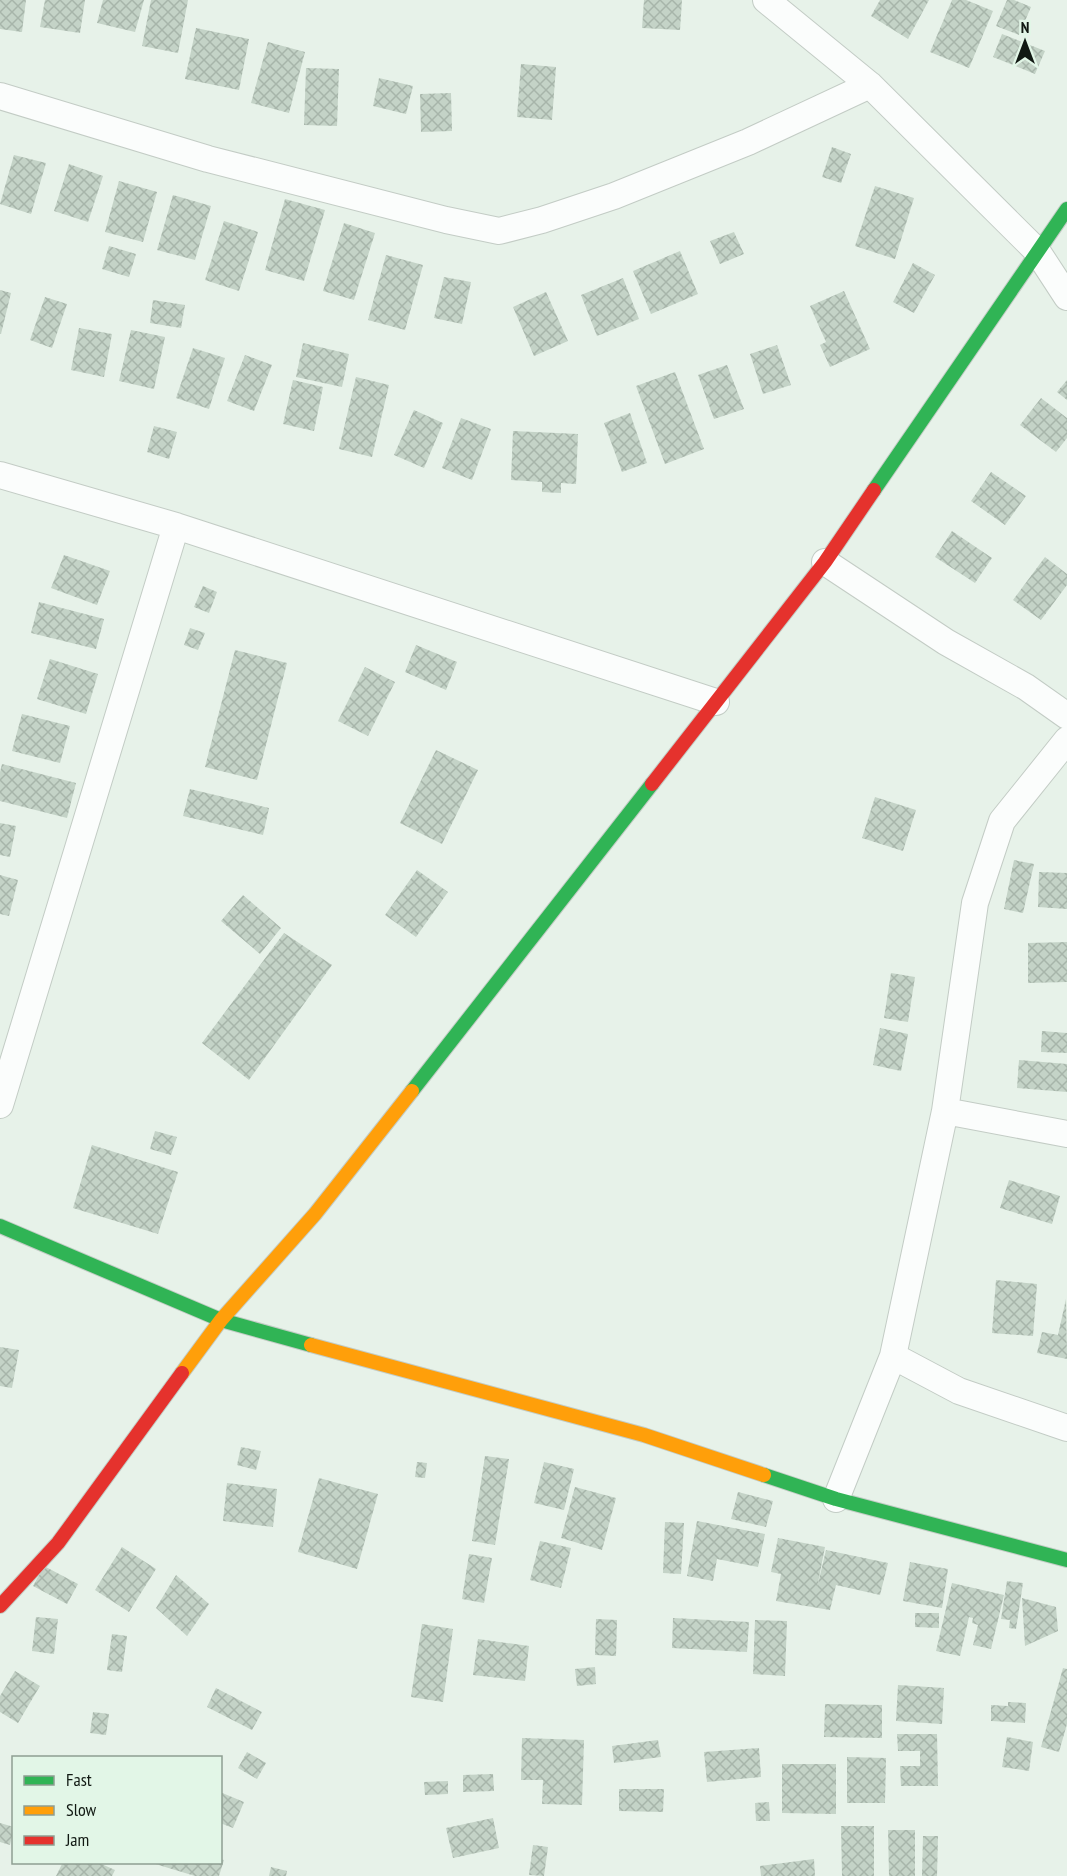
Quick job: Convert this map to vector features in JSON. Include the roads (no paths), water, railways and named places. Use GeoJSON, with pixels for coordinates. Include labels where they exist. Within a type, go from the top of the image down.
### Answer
{"type":"FeatureCollection","features":[{"type":"Feature","properties":{"kind":"street"},"geometry":{"type":"LineString","coordinates":[[765,0],[870,85],[1037,250],[1067,297]]}},
{"type":"Feature","properties":{"kind":"street"},"geometry":{"type":"LineString","coordinates":[[0,96],[208,159],[446,220],[499,231],[542,220],[614,196],[748,142],[870,85]]}},
{"type":"Feature","properties":{"kind":"street"},"geometry":{"type":"LineString","coordinates":[[0,1606],[58,1543],[221,1320],[315,1214],[825,562],[1067,209]]}},
{"type":"Feature","properties":{"kind":"street"},"geometry":{"type":"LineString","coordinates":[[0,475],[176,526],[716,702]]}},
{"type":"Feature","properties":{"kind":"street"},"geometry":{"type":"LineString","coordinates":[[0,1105],[176,526]]}},
{"type":"Feature","properties":{"kind":"street"},"geometry":{"type":"LineString","coordinates":[[825,562],[946,642],[1026,687],[1067,716]]}},
{"type":"Feature","properties":{"kind":"street"},"geometry":{"type":"LineString","coordinates":[[836,1499],[893,1356],[945,1111],[975,903],[1002,821],[1067,740]]}},
{"type":"Feature","properties":{"kind":"street"},"geometry":{"type":"LineString","coordinates":[[945,1111],[1067,1134]]}},
{"type":"Feature","properties":{"kind":"street"},"geometry":{"type":"LineString","coordinates":[[0,1226],[221,1320],[644,1435],[836,1499],[1067,1560]]}},
{"type":"Feature","properties":{"kind":"street"},"geometry":{"type":"LineString","coordinates":[[893,1356],[959,1391],[1067,1428]]}}]}
